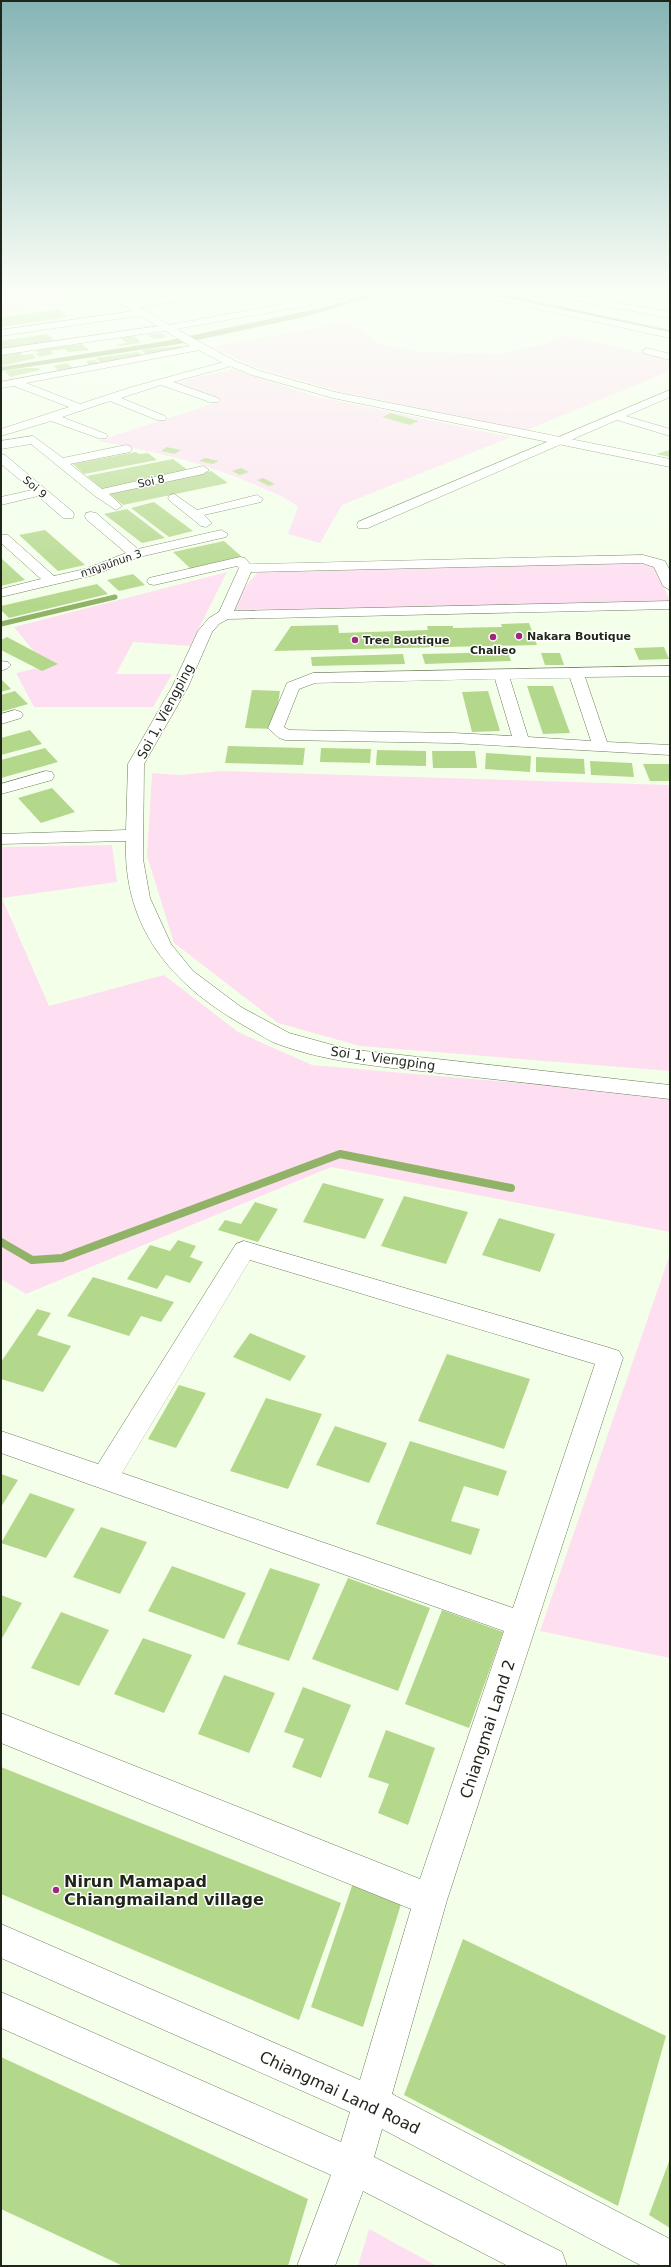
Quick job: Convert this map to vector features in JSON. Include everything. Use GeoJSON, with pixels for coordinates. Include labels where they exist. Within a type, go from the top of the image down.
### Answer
{"type":"FeatureCollection","features":[{"type":"Feature","properties":{"kind":"street"},"geometry":{"type":"LineString","coordinates":[[44,394],[79,407]]}},
{"type":"Feature","properties":{"kind":"street"},"geometry":{"type":"LineString","coordinates":[[1,432],[16,426],[122,394]]}},
{"type":"Feature","properties":{"kind":"street"},"geometry":{"type":"LineString","coordinates":[[196,394],[214,400]]}},
{"type":"Feature","properties":{"kind":"street"},"geometry":{"type":"LineString","coordinates":[[329,394],[670,463]]}},
{"type":"Feature","properties":{"kind":"street"},"geometry":{"type":"LineString","coordinates":[[363,525],[668,394]]}},
{"type":"Feature","properties":{"kind":"street"},"geometry":{"type":"LineString","coordinates":[[110,397],[161,418]]}},
{"type":"Feature","properties":{"kind":"street"},"geometry":{"type":"LineString","coordinates":[[656,399],[670,402]]}},
{"type":"Feature","properties":{"kind":"street"},"geometry":{"type":"LineString","coordinates":[[49,416],[102,436]]}},
{"type":"Feature","properties":{"kind":"street"},"geometry":{"type":"LineString","coordinates":[[615,416],[670,433]]}},
{"type":"Feature","properties":{"kind":"street"},"geometry":{"type":"LineString","coordinates":[[1,420],[16,426]]}},
{"type":"Feature","properties":{"kind":"street"},"geometry":{"type":"LineString","coordinates":[[1,446],[33,440],[116,506]]}},
{"type":"Feature","properties":{"kind":"street"},"geometry":{"type":"LineString","coordinates":[[60,462],[126,449]]}},
{"type":"Feature","properties":{"kind":"street","name":"Soi 9"},"geometry":{"type":"LineString","coordinates":[[1,458],[68,515]]}},
{"type":"Feature","properties":{"kind":"street","name":"Soi 8"},"geometry":{"type":"LineString","coordinates":[[99,493],[203,470]]}},
{"type":"Feature","properties":{"kind":"street"},"geometry":{"type":"LineString","coordinates":[[1,501],[41,492]]}},
{"type":"Feature","properties":{"kind":"street"},"geometry":{"type":"LineString","coordinates":[[174,498],[194,514],[257,499]]}},
{"type":"Feature","properties":{"kind":"street","name":"กาญจน์กนก 3"},"geometry":{"type":"LineString","coordinates":[[1,593],[89,572],[136,554],[221,534],[194,514]]}},
{"type":"Feature","properties":{"kind":"street"},"geometry":{"type":"LineString","coordinates":[[91,516],[136,554]]}},
{"type":"Feature","properties":{"kind":"street"},"geometry":{"type":"LineString","coordinates":[[3,538],[51,581]]}},
{"type":"Feature","properties":{"kind":"street"},"geometry":{"type":"LineString","coordinates":[[154,581],[240,562],[246,568],[642,559],[660,564],[670,586]]}},
{"type":"Feature","properties":{"kind":"street","name":"Soi 1, Viengping"},"geometry":{"type":"LineString","coordinates":[[246,568],[225,615],[214,621],[206,631],[180,687],[136,764],[134,859],[141,898],[162,946],[186,975],[234,1011],[282,1038],[347,1056],[670,1092]]}},
{"type":"Feature","properties":{"kind":"street"},"geometry":{"type":"LineString","coordinates":[[225,615],[670,606]]}},
{"type":"Feature","properties":{"kind":"street"},"geometry":{"type":"LineString","coordinates":[[670,671],[313,678],[292,686],[276,728],[285,735],[600,744],[670,750]]}},
{"type":"Feature","properties":{"kind":"street"},"geometry":{"type":"LineString","coordinates":[[576,674],[600,744]]}},
{"type":"Feature","properties":{"kind":"street"},"geometry":{"type":"LineString","coordinates":[[501,675],[521,741]]}},
{"type":"Feature","properties":{"kind":"street"},"geometry":{"type":"LineString","coordinates":[[1,789],[46,776]]}},
{"type":"Feature","properties":{"kind":"street"},"geometry":{"type":"LineString","coordinates":[[1,824],[7,839],[134,835]]}},
{"type":"Feature","properties":{"kind":"street","name":"Chiangmai Land 2"},"geometry":{"type":"LineString","coordinates":[[104,1478],[244,1250],[610,1358],[430,1900],[353,2166],[316,2266]]}},
{"type":"Feature","properties":{"kind":"street"},"geometry":{"type":"LineString","coordinates":[[1,1442],[522,1624]]}},
{"type":"Feature","properties":{"kind":"street"},"geometry":{"type":"LineString","coordinates":[[1,1728],[430,1900]]}},
{"type":"Feature","properties":{"kind":"street","name":"Chiangmai Land Road"},"geometry":{"type":"LineString","coordinates":[[1,1941],[371,2103],[670,2260]]}},
{"type":"Feature","properties":{"kind":"street"},"geometry":{"type":"LineString","coordinates":[[1,2010],[353,2166],[548,2266]]}},
{"type":"Feature","properties":{"kind":"shaded area"},"geometry":{"type":"Polygon","coordinates":[[[202,394],[306,394],[511,437],[342,505],[320,543],[288,534],[298,507],[289,500],[274,493],[239,478],[199,464],[138,449],[97,441],[221,401],[202,394]],[[391,413],[382,417],[409,425],[418,421],[391,413]]]}},
{"type":"Feature","properties":{"kind":"shaded area"},"geometry":{"type":"Polygon","coordinates":[[[352,394],[615,394],[527,430],[352,394]]]}},
{"type":"Feature","properties":{"kind":"shaded area"},"geometry":{"type":"Polygon","coordinates":[[[644,561],[656,566],[670,602],[235,610],[231,604],[258,572],[644,561]]]}},
{"type":"Feature","properties":{"kind":"shaded area"},"geometry":{"type":"Polygon","coordinates":[[[227,572],[190,646],[133,642],[116,674],[172,674],[153,707],[34,707],[16,673],[46,666],[14,627],[227,572]]]}},
{"type":"Feature","properties":{"kind":"shaded area"},"geometry":{"type":"Polygon","coordinates":[[[220,771],[670,785],[670,1071],[360,1046],[278,1023],[174,943],[147,856],[152,773],[180,775],[220,771]]]}},
{"type":"Feature","properties":{"kind":"shaded area"},"geometry":{"type":"Polygon","coordinates":[[[112,845],[117,882],[2,898],[49,1006],[164,975],[238,1032],[312,1065],[670,1096],[670,1232],[331,1167],[26,1294],[1,1279],[1,847],[112,845]]]}},
{"type":"Feature","properties":{"kind":"shaded area"},"geometry":{"type":"Polygon","coordinates":[[[670,1254],[670,1658],[540,1631],[670,1254]]]}},
{"type":"Feature","properties":{"kind":"shaded area"},"geometry":{"type":"Polygon","coordinates":[[[369,2229],[437,2266],[358,2266],[369,2229]]]}},
{"type":"Feature","properties":{"kind":"building"},"geometry":{"type":"Polygon","coordinates":[[[391,413],[419,421],[409,425],[382,417],[391,413]]]}},
{"type":"Feature","properties":{"kind":"building"},"geometry":{"type":"Polygon","coordinates":[[[167,447],[181,450],[175,454],[161,451],[167,447]]]}},
{"type":"Feature","properties":{"kind":"building"},"geometry":{"type":"Polygon","coordinates":[[[670,450],[670,457],[656,454],[670,450]]]}},
{"type":"Feature","properties":{"kind":"building"},"geometry":{"type":"Polygon","coordinates":[[[136,452],[139,454],[148,453],[157,460],[84,474],[73,464],[136,452]]]}},
{"type":"Feature","properties":{"kind":"building"},"geometry":{"type":"Polygon","coordinates":[[[205,458],[219,461],[213,464],[199,461],[205,458]]]}},
{"type":"Feature","properties":{"kind":"building"},"geometry":{"type":"Polygon","coordinates":[[[173,459],[189,471],[102,489],[87,476],[173,459]]]}},
{"type":"Feature","properties":{"kind":"building"},"geometry":{"type":"Polygon","coordinates":[[[241,468],[249,472],[240,475],[232,471],[241,468]]]}},
{"type":"Feature","properties":{"kind":"building"},"geometry":{"type":"Polygon","coordinates":[[[211,471],[228,483],[123,505],[108,493],[211,471]]]}},
{"type":"Feature","properties":{"kind":"building"},"geometry":{"type":"Polygon","coordinates":[[[263,478],[275,484],[269,486],[257,480],[263,478]]]}},
{"type":"Feature","properties":{"kind":"building"},"geometry":{"type":"Polygon","coordinates":[[[154,502],[193,531],[169,537],[131,508],[154,502]]]}},
{"type":"Feature","properties":{"kind":"building"},"geometry":{"type":"Polygon","coordinates":[[[127,509],[165,538],[142,543],[104,514],[127,509]]]}},
{"type":"Feature","properties":{"kind":"building"},"geometry":{"type":"Polygon","coordinates":[[[45,530],[85,565],[58,571],[19,535],[45,530]]]}},
{"type":"Feature","properties":{"kind":"building"},"geometry":{"type":"Polygon","coordinates":[[[224,541],[242,557],[191,569],[173,552],[224,541]]]}},
{"type":"Feature","properties":{"kind":"building"},"geometry":{"type":"Polygon","coordinates":[[[1,558],[25,580],[1,586],[1,558]]]}},
{"type":"Feature","properties":{"kind":"building"},"geometry":{"type":"Polygon","coordinates":[[[133,574],[145,585],[119,591],[107,580],[133,574]]]}},
{"type":"Feature","properties":{"kind":"building"},"geometry":{"type":"Polygon","coordinates":[[[97,584],[108,594],[9,618],[1,610],[1,606],[97,584]]]}},
{"type":"Feature","properties":{"kind":"building"},"geometry":{"type":"Polygon","coordinates":[[[529,623],[537,645],[274,651],[291,626],[338,625],[339,633],[428,630],[427,626],[453,626],[453,628],[502,627],[501,624],[529,623]]]}},
{"type":"Feature","properties":{"kind":"building"},"geometry":{"type":"Polygon","coordinates":[[[7,637],[58,664],[42,671],[1,650],[1,640],[7,637]]]}},
{"type":"Feature","properties":{"kind":"building"},"geometry":{"type":"Polygon","coordinates":[[[664,647],[669,659],[639,660],[634,648],[664,647]]]}},
{"type":"Feature","properties":{"kind":"building"},"geometry":{"type":"Polygon","coordinates":[[[508,652],[511,661],[425,664],[422,654],[508,652]]]}},
{"type":"Feature","properties":{"kind":"building"},"geometry":{"type":"Polygon","coordinates":[[[541,653],[560,653],[564,665],[545,665],[541,653]]]}},
{"type":"Feature","properties":{"kind":"building"},"geometry":{"type":"Polygon","coordinates":[[[403,654],[405,664],[312,666],[311,657],[403,654]]]}},
{"type":"Feature","properties":{"kind":"building"},"geometry":{"type":"Polygon","coordinates":[[[1,679],[11,689],[1,692],[1,679]]]}},
{"type":"Feature","properties":{"kind":"building"},"geometry":{"type":"Polygon","coordinates":[[[527,686],[553,686],[570,733],[543,734],[527,686]]]}},
{"type":"Feature","properties":{"kind":"building"},"geometry":{"type":"Polygon","coordinates":[[[252,690],[280,691],[274,729],[245,728],[252,690]]]}},
{"type":"Feature","properties":{"kind":"building"},"geometry":{"type":"Polygon","coordinates":[[[15,691],[28,704],[1,712],[1,695],[15,691]]]}},
{"type":"Feature","properties":{"kind":"building"},"geometry":{"type":"Polygon","coordinates":[[[488,691],[500,731],[472,732],[462,692],[488,691]]]}},
{"type":"Feature","properties":{"kind":"building"},"geometry":{"type":"Polygon","coordinates":[[[30,730],[42,744],[1,755],[1,738],[30,730]]]}},
{"type":"Feature","properties":{"kind":"building"},"geometry":{"type":"Polygon","coordinates":[[[228,746],[305,748],[303,765],[225,763],[228,746]]]}},
{"type":"Feature","properties":{"kind":"building"},"geometry":{"type":"Polygon","coordinates":[[[45,748],[58,762],[1,778],[1,760],[45,748]]]}},
{"type":"Feature","properties":{"kind":"building"},"geometry":{"type":"Polygon","coordinates":[[[321,748],[371,749],[370,763],[320,762],[321,748]]]}},
{"type":"Feature","properties":{"kind":"building"},"geometry":{"type":"Polygon","coordinates":[[[377,750],[426,751],[426,766],[376,765],[377,750]]]}},
{"type":"Feature","properties":{"kind":"building"},"geometry":{"type":"Polygon","coordinates":[[[432,751],[475,751],[477,768],[433,768],[432,751]]]}},
{"type":"Feature","properties":{"kind":"building"},"geometry":{"type":"Polygon","coordinates":[[[486,753],[531,756],[530,772],[485,769],[486,753]]]}},
{"type":"Feature","properties":{"kind":"building"},"geometry":{"type":"Polygon","coordinates":[[[536,757],[584,759],[585,774],[536,772],[536,757]]]}},
{"type":"Feature","properties":{"kind":"building"},"geometry":{"type":"Polygon","coordinates":[[[590,761],[632,763],[634,777],[591,775],[590,761]]]}},
{"type":"Feature","properties":{"kind":"building"},"geometry":{"type":"Polygon","coordinates":[[[643,764],[670,764],[670,781],[650,781],[643,764]]]}},
{"type":"Feature","properties":{"kind":"building"},"geometry":{"type":"Polygon","coordinates":[[[52,788],[75,812],[41,823],[18,798],[52,788]]]}},
{"type":"Feature","properties":{"kind":"building"},"geometry":{"type":"Polygon","coordinates":[[[323,1183],[384,1199],[365,1239],[303,1222],[323,1183]]]}},
{"type":"Feature","properties":{"kind":"building"},"geometry":{"type":"Polygon","coordinates":[[[404,1196],[468,1212],[446,1264],[381,1246],[404,1196]]]}},
{"type":"Feature","properties":{"kind":"building"},"geometry":{"type":"Polygon","coordinates":[[[255,1202],[278,1209],[258,1242],[218,1230],[225,1220],[241,1224],[255,1202]]]}},
{"type":"Feature","properties":{"kind":"building"},"geometry":{"type":"Polygon","coordinates":[[[499,1218],[555,1234],[540,1272],[482,1255],[499,1218]]]}},
{"type":"Feature","properties":{"kind":"building"},"geometry":{"type":"Polygon","coordinates":[[[178,1240],[196,1246],[190,1257],[203,1262],[190,1283],[166,1275],[157,1289],[127,1279],[150,1245],[170,1251],[178,1240]]]}},
{"type":"Feature","properties":{"kind":"building"},"geometry":{"type":"Polygon","coordinates":[[[93,1277],[174,1302],[161,1322],[141,1316],[129,1336],[67,1316],[93,1277]]]}},
{"type":"Feature","properties":{"kind":"building"},"geometry":{"type":"Polygon","coordinates":[[[37,1309],[51,1313],[37,1335],[71,1346],[43,1392],[1,1379],[1,1362],[37,1309]]]}},
{"type":"Feature","properties":{"kind":"building"},"geometry":{"type":"Polygon","coordinates":[[[250,1333],[306,1356],[290,1381],[233,1357],[250,1333]]]}},
{"type":"Feature","properties":{"kind":"building"},"geometry":{"type":"Polygon","coordinates":[[[447,1354],[530,1379],[504,1449],[418,1421],[447,1354]]]}},
{"type":"Feature","properties":{"kind":"building"},"geometry":{"type":"Polygon","coordinates":[[[179,1385],[206,1393],[176,1448],[148,1439],[179,1385]]]}},
{"type":"Feature","properties":{"kind":"building"},"geometry":{"type":"Polygon","coordinates":[[[266,1398],[322,1414],[288,1489],[230,1471],[266,1398]]]}},
{"type":"Feature","properties":{"kind":"building"},"geometry":{"type":"Polygon","coordinates":[[[335,1426],[387,1443],[369,1483],[316,1465],[335,1426]]]}},
{"type":"Feature","properties":{"kind":"building"},"geometry":{"type":"Polygon","coordinates":[[[410,1441],[507,1471],[498,1496],[464,1486],[451,1521],[480,1529],[471,1555],[376,1524],[410,1441]]]}},
{"type":"Feature","properties":{"kind":"building"},"geometry":{"type":"Polygon","coordinates":[[[1,1474],[18,1480],[1,1507],[1,1474]]]}},
{"type":"Feature","properties":{"kind":"building"},"geometry":{"type":"Polygon","coordinates":[[[30,1493],[75,1509],[46,1558],[1,1543],[30,1493]]]}},
{"type":"Feature","properties":{"kind":"building"},"geometry":{"type":"Polygon","coordinates":[[[101,1527],[147,1542],[120,1594],[73,1577],[101,1527]]]}},
{"type":"Feature","properties":{"kind":"building"},"geometry":{"type":"Polygon","coordinates":[[[172,1566],[246,1593],[224,1639],[148,1611],[172,1566]]]}},
{"type":"Feature","properties":{"kind":"building"},"geometry":{"type":"Polygon","coordinates":[[[270,1568],[320,1584],[289,1661],[237,1644],[270,1568]]]}},
{"type":"Feature","properties":{"kind":"building"},"geometry":{"type":"Polygon","coordinates":[[[348,1578],[430,1608],[398,1691],[312,1659],[348,1578]]]}},
{"type":"Feature","properties":{"kind":"building"},"geometry":{"type":"Polygon","coordinates":[[[1,1595],[22,1603],[1,1640],[1,1595]]]}},
{"type":"Feature","properties":{"kind":"building"},"geometry":{"type":"Polygon","coordinates":[[[442,1610],[503,1632],[469,1728],[405,1704],[442,1610]]]}},
{"type":"Feature","properties":{"kind":"building"},"geometry":{"type":"Polygon","coordinates":[[[61,1612],[109,1630],[79,1686],[31,1668],[61,1612]]]}},
{"type":"Feature","properties":{"kind":"building"},"geometry":{"type":"Polygon","coordinates":[[[143,1638],[192,1655],[164,1713],[114,1694],[143,1638]]]}},
{"type":"Feature","properties":{"kind":"building"},"geometry":{"type":"Polygon","coordinates":[[[224,1675],[275,1693],[249,1753],[198,1734],[224,1675]]]}},
{"type":"Feature","properties":{"kind":"building"},"geometry":{"type":"Polygon","coordinates":[[[303,1687],[351,1705],[321,1778],[292,1767],[304,1739],[284,1732],[303,1687]]]}},
{"type":"Feature","properties":{"kind":"building"},"geometry":{"type":"Polygon","coordinates":[[[386,1730],[435,1748],[408,1825],[378,1813],[389,1784],[368,1777],[386,1730]]]}},
{"type":"Feature","properties":{"kind":"building"},"geometry":{"type":"Polygon","coordinates":[[[1,1767],[341,1903],[299,2020],[1,1894],[1,1767]]]}},
{"type":"Feature","properties":{"kind":"building"},"geometry":{"type":"Polygon","coordinates":[[[353,1883],[402,1901],[363,2027],[311,2007],[353,1883]]]}},
{"type":"Feature","properties":{"kind":"building"},"geometry":{"type":"Polygon","coordinates":[[[463,1939],[666,2036],[618,2206],[404,2095],[463,1939]]]}},
{"type":"Feature","properties":{"kind":"building"},"geometry":{"type":"Polygon","coordinates":[[[1,2057],[308,2199],[288,2266],[123,2266],[1,2209],[1,2057]]]}},
{"type":"Feature","properties":{"kind":"building"},"geometry":{"type":"Polygon","coordinates":[[[670,2159],[670,2228],[649,2215],[670,2159]]]}},
{"type":"Feature","properties":{"kind":"waterway"},"geometry":{"type":"LineString","coordinates":[[1,624],[115,597]]}},
{"type":"Feature","properties":{"kind":"waterway"},"geometry":{"type":"LineString","coordinates":[[1,1242],[32,1260],[62,1258],[340,1154],[511,1188]]}},
{"type":"Feature","properties":{"kind":"place","name":"Nakara Boutique"},"geometry":{"type":"Point","coordinates":[519,636]}},
{"type":"Feature","properties":{"kind":"place","name":"Chalieo"},"geometry":{"type":"Point","coordinates":[493,637]}},
{"type":"Feature","properties":{"kind":"place","name":"Tree Boutique"},"geometry":{"type":"Point","coordinates":[355,640]}},
{"type":"Feature","properties":{"kind":"place","name":"Nirun Mamapad Chiangmailand village"},"geometry":{"type":"Point","coordinates":[56,1890]}}]}
